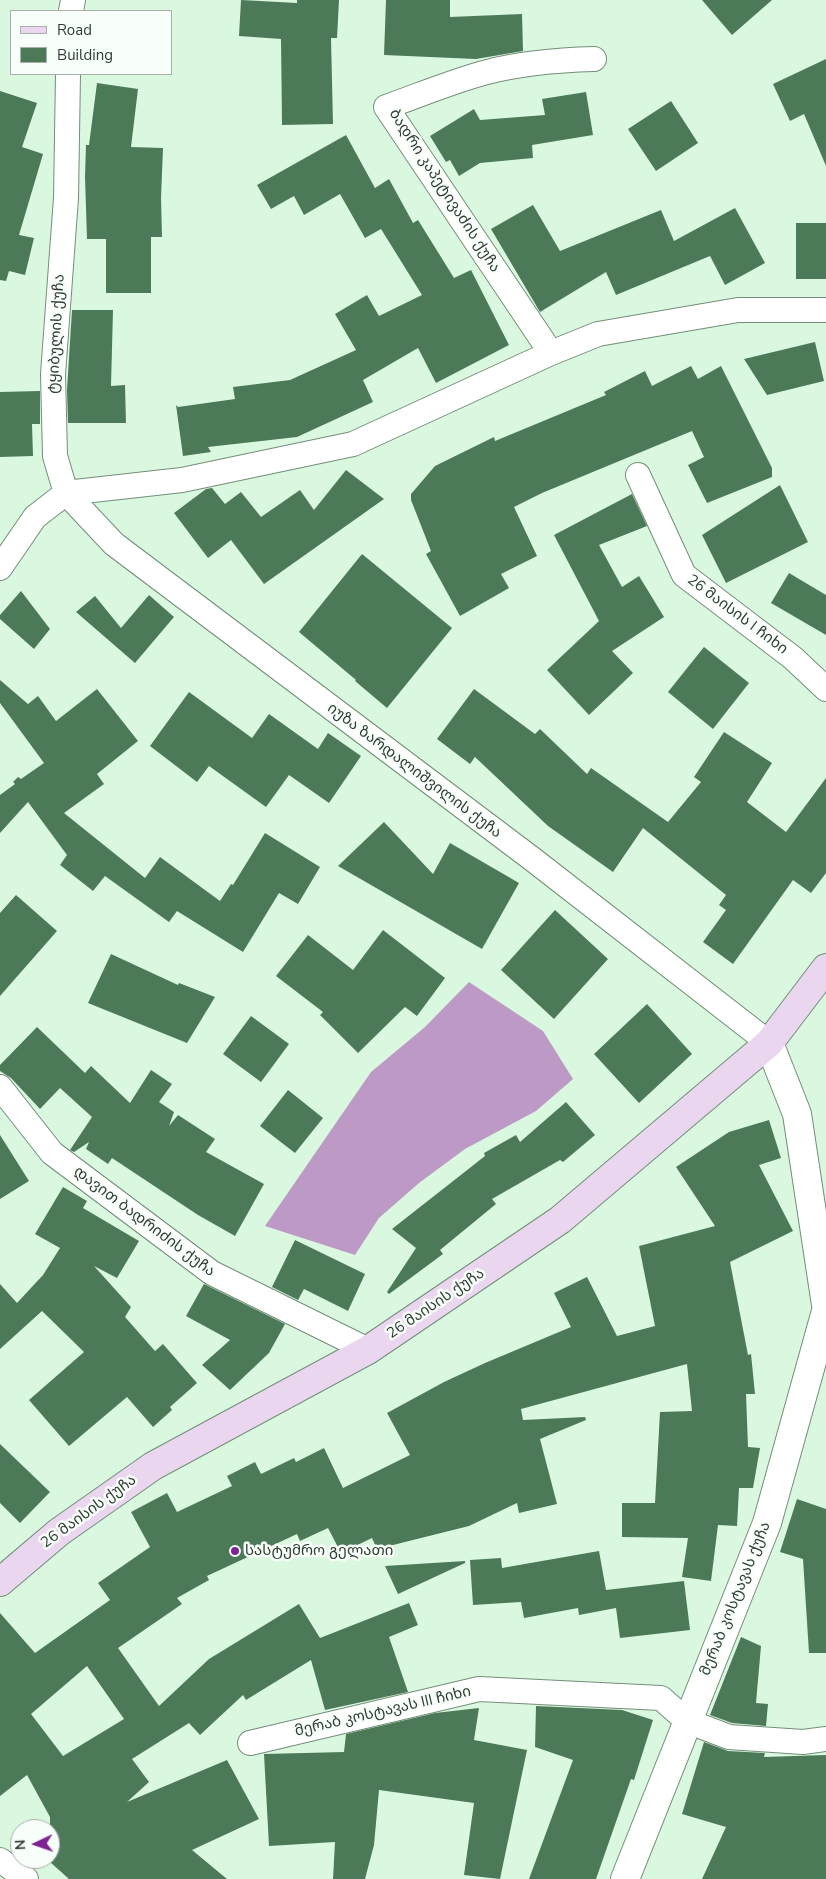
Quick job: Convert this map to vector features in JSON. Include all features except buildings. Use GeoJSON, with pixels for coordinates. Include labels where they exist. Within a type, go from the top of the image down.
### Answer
{"type":"FeatureCollection","features":[{"type":"Feature","properties":{"kind":"main road","name":"26 მაისის ქუჩა"},"geometry":{"type":"LineString","coordinates":[[0,1582],[59,1532],[153,1466],[368,1350],[560,1220],[769,1043],[826,968]]}},
{"type":"Feature","properties":{"kind":"street","name":"ბადრი კაპეტივაძის ქუჩა"},"geometry":{"type":"LineString","coordinates":[[550,353],[386,107],[489,72],[547,61],[594,59]]}},
{"type":"Feature","properties":{"kind":"street","name":"ტყიბულის ქუჩა"},"geometry":{"type":"LineString","coordinates":[[66,493],[55,456],[53,374],[66,198],[68,75]]}},
{"type":"Feature","properties":{"kind":"street"},"geometry":{"type":"LineString","coordinates":[[0,568],[35,517],[66,493],[182,480],[353,444],[550,353],[598,334],[738,310],[826,310]]}},
{"type":"Feature","properties":{"kind":"street","name":"26 მაისის I ჩიხი"},"geometry":{"type":"LineString","coordinates":[[638,475],[684,575],[793,658],[826,689]]}},
{"type":"Feature","properties":{"kind":"street","name":"იუზა ზარდალიშვილის ქუჩა"},"geometry":{"type":"LineString","coordinates":[[66,493],[114,544],[531,858],[769,1043]]}},
{"type":"Feature","properties":{"kind":"street"},"geometry":{"type":"LineString","coordinates":[[769,1043],[797,1114],[826,1305]]}},
{"type":"Feature","properties":{"kind":"street","name":"დავით ბადრიძის ქუჩა"},"geometry":{"type":"LineString","coordinates":[[0,1087],[52,1153],[212,1273],[368,1350]]}},
{"type":"Feature","properties":{"kind":"street","name":"მერაბ კოსტავას ქუჩა"},"geometry":{"type":"LineString","coordinates":[[625,1879],[767,1523],[826,1312]]}},
{"type":"Feature","properties":{"kind":"street","name":"მერაბ კოსტავას III ჩიხი"},"geometry":{"type":"LineString","coordinates":[[250,1743],[479,1689],[662,1698],[687,1721]]}},
{"type":"Feature","properties":{"kind":"street"},"geometry":{"type":"LineString","coordinates":[[687,1721],[729,1738],[803,1742],[826,1739]]}},
{"type":"Feature","properties":{"kind":"street"},"geometry":{"type":"LineString","coordinates":[[0,1860],[26,1879]]}},
{"type":"Feature","properties":{"kind":"shaded area"},"geometry":{"type":"Polygon","coordinates":[[[469,982],[543,1031],[573,1079],[536,1111],[465,1149],[419,1183],[379,1218],[355,1255],[265,1226],[371,1072],[425,1027],[469,982]]]}},
{"type":"Feature","properties":{"kind":"place","name":"სასტუმრო გელათი"},"geometry":{"type":"Point","coordinates":[235,1551]}}]}
